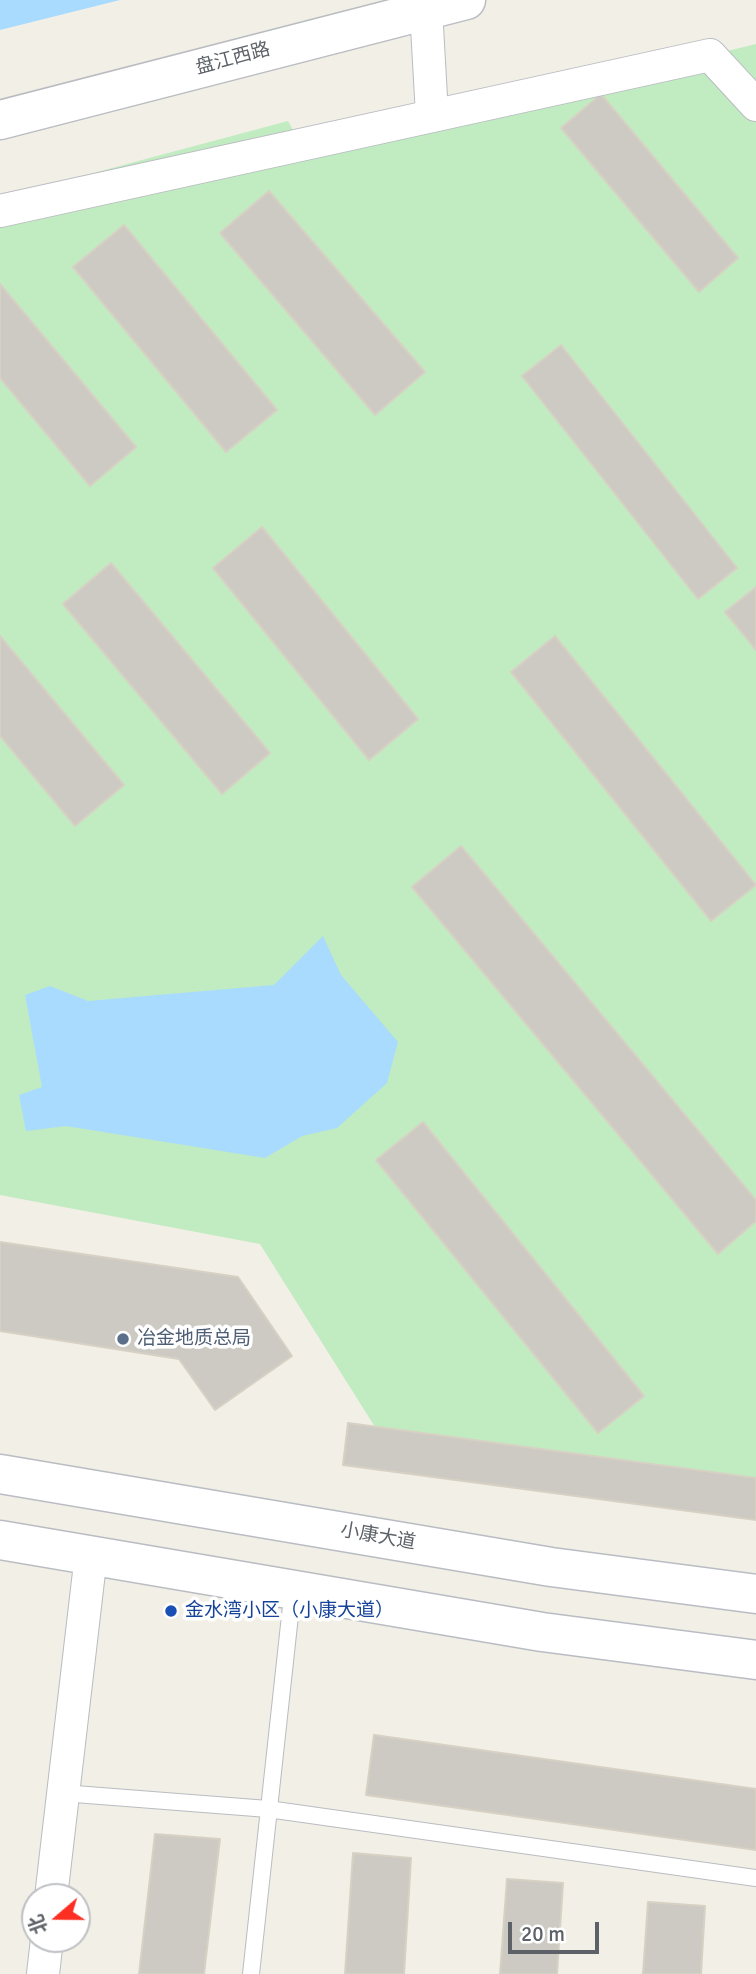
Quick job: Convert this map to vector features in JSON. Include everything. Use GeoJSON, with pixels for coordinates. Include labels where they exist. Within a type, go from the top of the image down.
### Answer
{"type":"FeatureCollection","features":[{"type":"Feature","properties":{"kind":"main road","name":"盘江西路"},"geometry":{"type":"LineString","coordinates":[[0,120],[466,0]]}},
{"type":"Feature","properties":{"kind":"main road","name":"小康大道"},"geometry":{"type":"LineString","coordinates":[[0,1474],[551,1567],[756,1594]]}},
{"type":"Feature","properties":{"kind":"main road"},"geometry":{"type":"LineString","coordinates":[[0,1540],[542,1632],[756,1660]]}},
{"type":"Feature","properties":{"kind":"street"},"geometry":{"type":"LineString","coordinates":[[426,9],[432,115]]}},
{"type":"Feature","properties":{"kind":"street"},"geometry":{"type":"LineString","coordinates":[[0,211],[710,55],[756,105]]}},
{"type":"Feature","properties":{"kind":"street"},"geometry":{"type":"LineString","coordinates":[[52,1883],[91,1555]]}},
{"type":"Feature","properties":{"kind":"street"},"geometry":{"type":"LineString","coordinates":[[43,1974],[45,1953]]}},
{"type":"Feature","properties":{"kind":"lane"},"geometry":{"type":"LineString","coordinates":[[251,1974],[293,1588]]}},
{"type":"Feature","properties":{"kind":"lane"},"geometry":{"type":"LineString","coordinates":[[62,1793],[268,1809],[756,1878]]}},
{"type":"Feature","properties":{"kind":"green space"},"geometry":{"type":"Polygon","coordinates":[[[756,44],[756,1480],[375,1427],[260,1244],[0,1195],[0,198],[288,121],[306,154],[756,44]]]}},
{"type":"Feature","properties":{"kind":"water"},"geometry":{"type":"Polygon","coordinates":[[[0,0],[120,0],[0,30],[0,0]]]}},
{"type":"Feature","properties":{"kind":"water"},"geometry":{"type":"Polygon","coordinates":[[[323,936],[341,975],[398,1042],[387,1083],[337,1128],[302,1136],[265,1158],[66,1126],[26,1131],[19,1095],[42,1087],[25,995],[50,986],[88,1001],[274,985],[323,936]]]}},
{"type":"Feature","properties":{"kind":"building"},"geometry":{"type":"Polygon","coordinates":[[[601,94],[738,258],[699,292],[561,128],[601,94]]]}},
{"type":"Feature","properties":{"kind":"building"},"geometry":{"type":"Polygon","coordinates":[[[269,191],[425,372],[375,415],[220,233],[269,191]]]}},
{"type":"Feature","properties":{"kind":"building"},"geometry":{"type":"Polygon","coordinates":[[[124,225],[277,410],[226,452],[73,267],[124,225]]]}},
{"type":"Feature","properties":{"kind":"building"},"geometry":{"type":"Polygon","coordinates":[[[0,284],[136,447],[90,486],[0,378],[0,284]]]}},
{"type":"Feature","properties":{"kind":"building"},"geometry":{"type":"Polygon","coordinates":[[[561,345],[737,568],[698,599],[522,376],[561,345]]]}},
{"type":"Feature","properties":{"kind":"building"},"geometry":{"type":"Polygon","coordinates":[[[262,527],[418,719],[369,760],[213,568],[262,527]]]}},
{"type":"Feature","properties":{"kind":"building"},"geometry":{"type":"Polygon","coordinates":[[[111,563],[270,753],[222,794],[63,604],[111,563]]]}},
{"type":"Feature","properties":{"kind":"building"},"geometry":{"type":"Polygon","coordinates":[[[756,587],[756,650],[725,612],[756,587]]]}},
{"type":"Feature","properties":{"kind":"building"},"geometry":{"type":"Polygon","coordinates":[[[0,636],[124,785],[75,826],[0,736],[0,636]]]}},
{"type":"Feature","properties":{"kind":"building"},"geometry":{"type":"Polygon","coordinates":[[[555,636],[756,885],[711,921],[511,672],[555,636]]]}},
{"type":"Feature","properties":{"kind":"building"},"geometry":{"type":"Polygon","coordinates":[[[461,846],[756,1200],[756,1221],[718,1254],[412,887],[461,846]]]}},
{"type":"Feature","properties":{"kind":"building"},"geometry":{"type":"Polygon","coordinates":[[[423,1122],[644,1396],[598,1433],[376,1160],[423,1122]]]}},
{"type":"Feature","properties":{"kind":"building"},"geometry":{"type":"Polygon","coordinates":[[[0,1242],[238,1277],[292,1356],[215,1410],[179,1359],[0,1331],[0,1242]]]}},
{"type":"Feature","properties":{"kind":"building"},"geometry":{"type":"Polygon","coordinates":[[[348,1423],[756,1478],[756,1520],[343,1465],[348,1423]]]}},
{"type":"Feature","properties":{"kind":"building"},"geometry":{"type":"Polygon","coordinates":[[[374,1735],[756,1789],[756,1850],[366,1795],[374,1735]]]}},
{"type":"Feature","properties":{"kind":"building"},"geometry":{"type":"Polygon","coordinates":[[[155,1834],[220,1839],[204,1974],[139,1974],[155,1834]]]}},
{"type":"Feature","properties":{"kind":"building"},"geometry":{"type":"Polygon","coordinates":[[[353,1853],[411,1858],[404,1974],[345,1974],[353,1853]]]}},
{"type":"Feature","properties":{"kind":"building"},"geometry":{"type":"Polygon","coordinates":[[[507,1879],[563,1883],[557,1974],[500,1974],[507,1879]]]}},
{"type":"Feature","properties":{"kind":"building"},"geometry":{"type":"Polygon","coordinates":[[[648,1902],[705,1906],[701,1974],[643,1974],[648,1902]]]}},
{"type":"Feature","properties":{"kind":"place","name":"冶金地质总局"},"geometry":{"type":"Point","coordinates":[123,1339]}},
{"type":"Feature","properties":{"kind":"place","name":"金水湾小区（小康大道）"},"geometry":{"type":"Point","coordinates":[171,1611]}}]}
